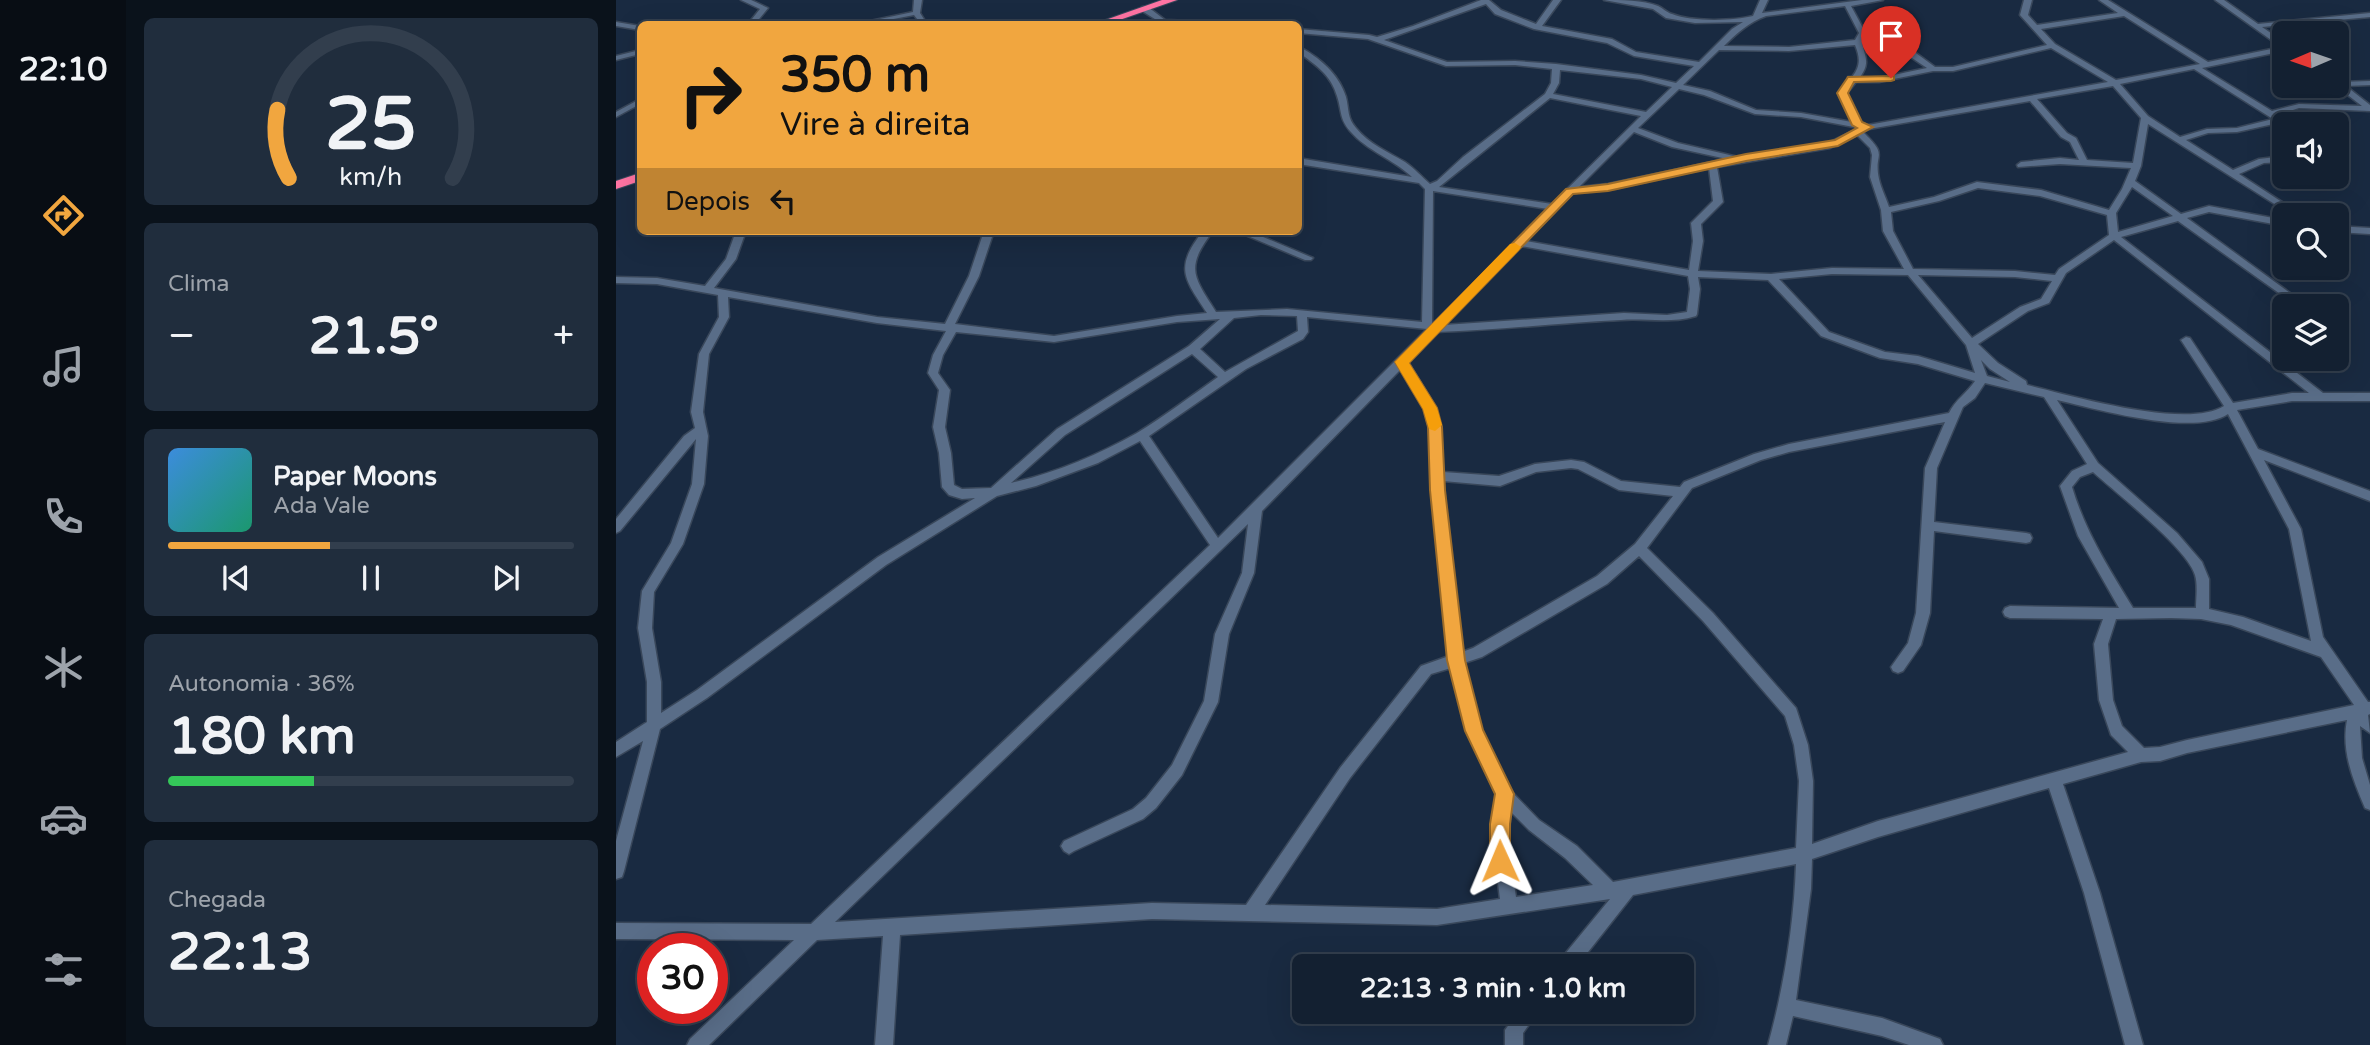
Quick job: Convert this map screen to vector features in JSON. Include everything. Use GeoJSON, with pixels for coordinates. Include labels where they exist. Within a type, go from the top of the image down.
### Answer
{"type":"FeatureCollection","features":[{"type":"Feature","properties":{"kind":"highway"},"geometry":{"type":"LineString","coordinates":[[1108,21],[1172,0]]}},
{"type":"Feature","properties":{"kind":"highway"},"geometry":{"type":"LineString","coordinates":[[616,185],[637,178]]}},
{"type":"Feature","properties":{"kind":"street"},"geometry":{"type":"LineString","coordinates":[[745,0],[764,8],[753,21]]}},
{"type":"Feature","properties":{"kind":"street"},"geometry":{"type":"LineString","coordinates":[[918,0],[916,13],[922,21]]}},
{"type":"Feature","properties":{"kind":"street"},"geometry":{"type":"LineString","coordinates":[[1537,27],[1557,0]]}},
{"type":"Feature","properties":{"kind":"street"},"geometry":{"type":"LineString","coordinates":[[1608,0],[1661,9],[1669,16],[1695,21],[1745,20],[1756,16],[1879,0]]}},
{"type":"Feature","properties":{"kind":"street"},"geometry":{"type":"LineString","coordinates":[[1661,9],[1671,0]]}},
{"type":"Feature","properties":{"kind":"street"},"geometry":{"type":"LineString","coordinates":[[2028,0],[2024,15],[2052,46],[2115,83],[2145,118],[2279,203]]}},
{"type":"Feature","properties":{"kind":"street"},"geometry":{"type":"LineString","coordinates":[[2103,0],[2205,63]]}},
{"type":"Feature","properties":{"kind":"street"},"geometry":{"type":"LineString","coordinates":[[2219,0],[2272,37]]}},
{"type":"Feature","properties":{"kind":"street"},"geometry":{"type":"LineString","coordinates":[[2227,0],[2272,35]]}},
{"type":"Feature","properties":{"kind":"street"},"geometry":{"type":"LineString","coordinates":[[1378,40],[1390,33],[1421,26],[1485,1],[1498,12],[1537,27],[1609,41],[1634,54],[1699,64]]}},
{"type":"Feature","properties":{"kind":"street"},"geometry":{"type":"LineString","coordinates":[[696,1045],[1256,509],[1402,362],[1433,327],[1678,84],[1735,31],[1756,16],[1760,1]]}},
{"type":"Feature","properties":{"kind":"street"},"geometry":{"type":"LineString","coordinates":[[1850,2],[1861,31],[1858,42],[1865,63],[1861,73],[1851,79],[1843,93],[1874,147],[1874,177],[1886,211],[1888,231],[1910,272],[1971,344],[1994,366],[2032,390]]}},
{"type":"Feature","properties":{"kind":"street"},"geometry":{"type":"LineString","coordinates":[[1145,9],[1161,21]]}},
{"type":"Feature","properties":{"kind":"street"},"geometry":{"type":"LineString","coordinates":[[875,21],[916,13]]}},
{"type":"Feature","properties":{"kind":"street"},"geometry":{"type":"LineString","coordinates":[[2034,28],[2123,14]]}},
{"type":"Feature","properties":{"kind":"street"},"geometry":{"type":"LineString","coordinates":[[2261,25],[2370,15]]}},
{"type":"Feature","properties":{"kind":"street"},"geometry":{"type":"LineString","coordinates":[[2360,16],[2370,23]]}},
{"type":"Feature","properties":{"kind":"street"},"geometry":{"type":"LineString","coordinates":[[616,24],[637,28]]}},
{"type":"Feature","properties":{"kind":"street"},"geometry":{"type":"LineString","coordinates":[[1302,31],[1378,40],[1446,64],[1490,62],[1556,66],[1678,84],[1746,110],[1801,115],[1861,128]]}},
{"type":"Feature","properties":{"kind":"street"},"geometry":{"type":"LineString","coordinates":[[1861,31],[1906,50],[1933,69]]}},
{"type":"Feature","properties":{"kind":"street"},"geometry":{"type":"LineString","coordinates":[[1719,48],[1777,50],[1858,42]]}},
{"type":"Feature","properties":{"kind":"street"},"geometry":{"type":"LineString","coordinates":[[1851,79],[1879,80],[1933,69],[1953,69],[2052,46]]}},
{"type":"Feature","properties":{"kind":"street"},"geometry":{"type":"LineString","coordinates":[[1570,191],[1608,187],[1737,160],[1830,145],[1861,128],[2115,83],[2272,48]]}},
{"type":"Feature","properties":{"kind":"street"},"geometry":{"type":"LineString","coordinates":[[1302,51],[1326,69],[1335,81],[1342,98],[1345,119],[1354,131],[1372,147],[1405,166],[1425,185],[1433,327]]}},
{"type":"Feature","properties":{"kind":"street"},"geometry":{"type":"LineString","coordinates":[[616,58],[637,53]]}},
{"type":"Feature","properties":{"kind":"street"},"geometry":{"type":"LineString","coordinates":[[1425,185],[1440,183],[1466,159],[1548,95],[1555,83],[1556,66]]}},
{"type":"Feature","properties":{"kind":"street"},"geometry":{"type":"LineString","coordinates":[[2194,66],[2272,114]]}},
{"type":"Feature","properties":{"kind":"street"},"geometry":{"type":"LineString","coordinates":[[2349,83],[2370,83]]}},
{"type":"Feature","properties":{"kind":"street"},"geometry":{"type":"LineString","coordinates":[[2349,92],[2370,109]]}},
{"type":"Feature","properties":{"kind":"street"},"geometry":{"type":"LineString","coordinates":[[1548,95],[1648,115]]}},
{"type":"Feature","properties":{"kind":"street"},"geometry":{"type":"LineString","coordinates":[[2031,97],[2064,135],[2073,140],[2084,162]]}},
{"type":"Feature","properties":{"kind":"street"},"geometry":{"type":"LineString","coordinates":[[616,115],[637,103]]}},
{"type":"Feature","properties":{"kind":"street"},"geometry":{"type":"LineString","coordinates":[[2279,112],[2299,106],[2370,109]]}},
{"type":"Feature","properties":{"kind":"street"},"geometry":{"type":"LineString","coordinates":[[2145,118],[2132,183],[2111,213],[2114,236],[2321,397]]}},
{"type":"Feature","properties":{"kind":"street"},"geometry":{"type":"LineString","coordinates":[[2182,139],[2207,131],[2231,131],[2272,124]]}},
{"type":"Feature","properties":{"kind":"street"},"geometry":{"type":"LineString","coordinates":[[1633,129],[1675,145],[1737,160]]}},
{"type":"Feature","properties":{"kind":"street"},"geometry":{"type":"LineString","coordinates":[[2233,173],[2262,161],[2272,160]]}},
{"type":"Feature","properties":{"kind":"street"},"geometry":{"type":"LineString","coordinates":[[2021,166],[2048,162],[2084,162],[2137,166]]}},
{"type":"Feature","properties":{"kind":"street"},"geometry":{"type":"LineString","coordinates":[[1302,163],[1554,207]]}},
{"type":"Feature","properties":{"kind":"street"},"geometry":{"type":"LineString","coordinates":[[617,281],[657,281],[877,320],[1065,338],[1177,319],[1232,314],[1302,314],[1433,327],[1502,328],[1629,316],[1678,320],[1692,314],[1695,289],[1693,274],[1698,249],[1696,223],[1718,202],[1713,166]]}},
{"type":"Feature","properties":{"kind":"street"},"geometry":{"type":"LineString","coordinates":[[2132,183],[2287,294]]}},
{"type":"Feature","properties":{"kind":"street"},"geometry":{"type":"LineString","coordinates":[[1886,211],[1936,199],[1976,185],[2041,193],[2111,213]]}},
{"type":"Feature","properties":{"kind":"street"},"geometry":{"type":"LineString","coordinates":[[1971,344],[2004,321],[2045,301],[2057,278],[2066,268],[2114,236],[2209,209],[2272,221]]}},
{"type":"Feature","properties":{"kind":"street"},"geometry":{"type":"LineString","coordinates":[[2349,231],[2368,233]]}},
{"type":"Feature","properties":{"kind":"street"},"geometry":{"type":"LineString","coordinates":[[707,291],[731,259],[740,235]]}},
{"type":"Feature","properties":{"kind":"street"},"geometry":{"type":"LineString","coordinates":[[988,235],[974,276],[938,355],[933,373],[945,390],[939,427],[948,487],[953,492],[994,492],[1032,483],[1075,468],[1142,435],[1242,366],[1299,337],[1303,332],[1302,314]]}},
{"type":"Feature","properties":{"kind":"street"},"geometry":{"type":"LineString","coordinates":[[1205,235],[1188,260],[1193,282],[1213,315]]}},
{"type":"Feature","properties":{"kind":"street"},"geometry":{"type":"LineString","coordinates":[[1259,235],[1308,258]]}},
{"type":"Feature","properties":{"kind":"street"},"geometry":{"type":"LineString","coordinates":[[1519,243],[1693,274],[1772,277],[1832,271],[2015,274],[2057,278]]}},
{"type":"Feature","properties":{"kind":"street"},"geometry":{"type":"LineString","coordinates":[[1772,277],[1825,334],[1885,355],[1918,360],[1982,379],[2158,418],[2218,415],[2231,407],[2292,397],[2370,397]]}},
{"type":"Feature","properties":{"kind":"street"},"geometry":{"type":"LineString","coordinates":[[616,871],[654,725],[654,682],[645,628],[648,591],[677,544],[698,484],[702,457],[697,412],[704,354],[724,317],[723,293]]}},
{"type":"Feature","properties":{"kind":"street"},"geometry":{"type":"LineString","coordinates":[[616,750],[702,694],[882,561],[994,492],[1060,432],[1193,349],[1232,314]]}},
{"type":"Feature","properties":{"kind":"street"},"geometry":{"type":"LineString","coordinates":[[2186,340],[2231,407],[2295,529],[2308,579],[2312,622],[2325,652],[2364,710],[2370,726]]}},
{"type":"Feature","properties":{"kind":"street"},"geometry":{"type":"LineString","coordinates":[[1971,344],[1982,379]]}},
{"type":"Feature","properties":{"kind":"street"},"geometry":{"type":"LineString","coordinates":[[1193,349],[1225,378]]}},
{"type":"Feature","properties":{"kind":"street"},"geometry":{"type":"LineString","coordinates":[[1402,362],[1430,408],[1435,427],[1437,476],[1456,660],[1474,731],[1504,794],[1534,825],[1571,852],[1610,891]]}},
{"type":"Feature","properties":{"kind":"street"},"geometry":{"type":"LineString","coordinates":[[1898,667],[1914,645],[1923,613],[1931,468],[1951,417],[1958,405],[1971,396],[1982,379]]}},
{"type":"Feature","properties":{"kind":"street"},"geometry":{"type":"LineString","coordinates":[[2047,393],[2094,466],[2173,536],[2193,559],[2203,579],[2202,614]]}},
{"type":"Feature","properties":{"kind":"street"},"geometry":{"type":"LineString","coordinates":[[1251,912],[1345,772],[1426,670],[1478,653],[1583,594],[1639,548],[1681,492],[1695,481],[1758,457],[1951,417]]}},
{"type":"Feature","properties":{"kind":"street"},"geometry":{"type":"LineString","coordinates":[[616,528],[688,439],[701,429]]}},
{"type":"Feature","properties":{"kind":"street"},"geometry":{"type":"LineString","coordinates":[[1142,435],[1217,546]]}},
{"type":"Feature","properties":{"kind":"street"},"geometry":{"type":"LineString","coordinates":[[2255,452],[2370,496]]}},
{"type":"Feature","properties":{"kind":"street"},"geometry":{"type":"LineString","coordinates":[[1437,476],[1500,481],[1535,468],[1571,464],[1580,465],[1619,485],[1681,492]]}},
{"type":"Feature","properties":{"kind":"street"},"geometry":{"type":"LineString","coordinates":[[2094,466],[2076,474],[2066,486],[2068,495],[2089,548],[2129,613]]}},
{"type":"Feature","properties":{"kind":"street"},"geometry":{"type":"LineString","coordinates":[[1069,846],[1138,814],[1151,803],[1177,770],[1211,702],[1222,634],[1248,573],[1256,509]]}},
{"type":"Feature","properties":{"kind":"street"},"geometry":{"type":"LineString","coordinates":[[1929,526],[2026,538]]}},
{"type":"Feature","properties":{"kind":"street"},"geometry":{"type":"LineString","coordinates":[[1639,548],[1708,617],[1791,713],[1801,745],[1806,781],[1805,854],[1787,1006],[1777,1045]]}},
{"type":"Feature","properties":{"kind":"street"},"geometry":{"type":"LineString","coordinates":[[2010,612],[2202,614],[2244,623],[2325,652]]}},
{"type":"Feature","properties":{"kind":"street"},"geometry":{"type":"LineString","coordinates":[[2110,614],[2101,644],[2106,700],[2116,730],[2141,755]]}},
{"type":"Feature","properties":{"kind":"street"},"geometry":{"type":"LineString","coordinates":[[616,932],[814,932],[1152,911],[1437,917],[1629,888],[1805,854],[1878,830],[2141,755],[2150,757],[2190,745],[2364,710]]}},
{"type":"Feature","properties":{"kind":"street"},"geometry":{"type":"LineString","coordinates":[[2364,710],[2351,731],[2353,762],[2370,803]]}},
{"type":"Feature","properties":{"kind":"street"},"geometry":{"type":"LineString","coordinates":[[2054,780],[2092,893],[2134,1045]]}},
{"type":"Feature","properties":{"kind":"street"},"geometry":{"type":"LineString","coordinates":[[1504,794],[1500,824],[1500,861],[1510,907]]}},
{"type":"Feature","properties":{"kind":"street"},"geometry":{"type":"LineString","coordinates":[[1576,954],[1629,888]]}},
{"type":"Feature","properties":{"kind":"street"},"geometry":{"type":"LineString","coordinates":[[884,1045],[892,928]]}},
{"type":"Feature","properties":{"kind":"street"},"geometry":{"type":"LineString","coordinates":[[1787,1006],[1882,1027],[1934,1045]]}},
{"type":"Feature","properties":{"kind":"street"},"geometry":{"type":"LineString","coordinates":[[1514,1045],[1514,1030],[1519,1024]]}},
{"type":"Feature","properties":{"kind":"slow traffic"},"geometry":{"type":"LineString","coordinates":[[1435,425],[1430,408],[1402,362],[1515,247]]}},
{"type":"Feature","properties":{"kind":"route"},"geometry":{"type":"LineString","coordinates":[[1500,861],[1500,824],[1504,794],[1474,731],[1456,660],[1438,490],[1435,427],[1430,408],[1402,362],[1570,191],[1608,187],[1746,158],[1830,145],[1868,127],[1858,125],[1844,98],[1843,93],[1851,79],[1891,78]]}}]}
